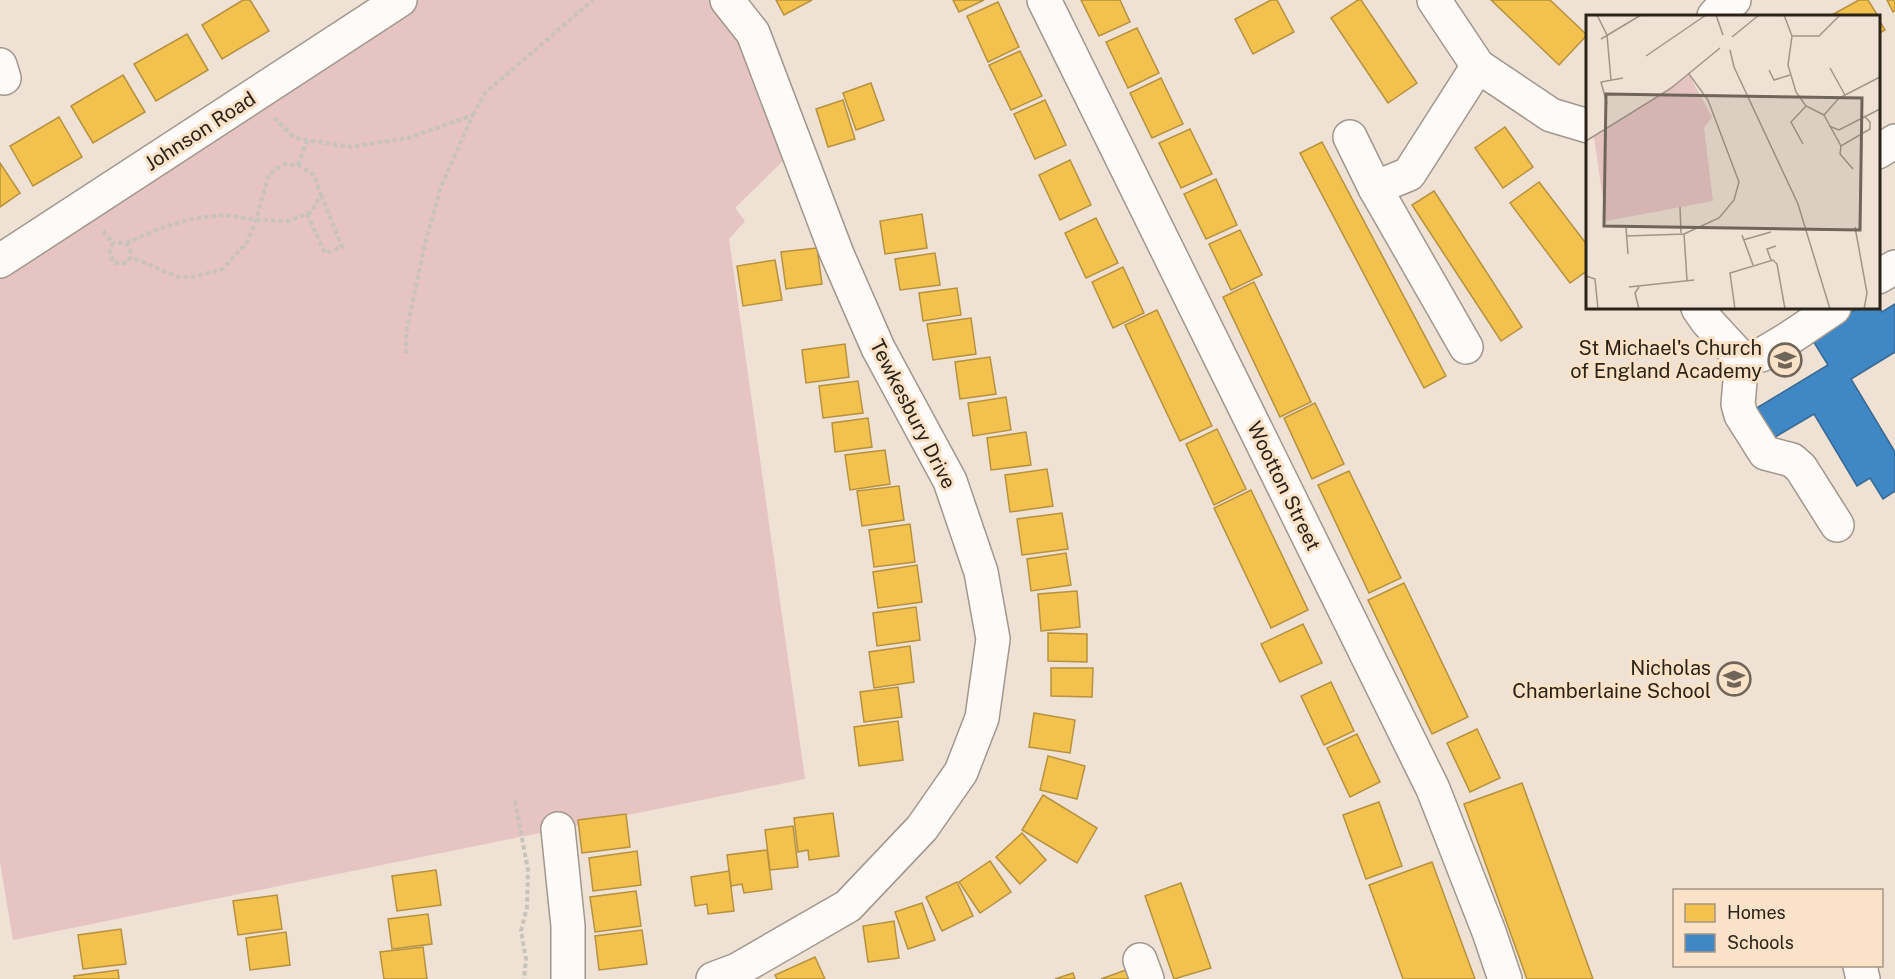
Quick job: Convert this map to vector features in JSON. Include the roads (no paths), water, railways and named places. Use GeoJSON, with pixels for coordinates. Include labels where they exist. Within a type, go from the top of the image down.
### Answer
{"type":"FeatureCollection","features":[{"type":"Feature","properties":{"kind":"street","name":"Johnson Road"},"geometry":{"type":"LineString","coordinates":[[0,261],[400,0]]}},
{"type":"Feature","properties":{"kind":"street","name":"Tewkesbury Drive"},"geometry":{"type":"LineString","coordinates":[[713,979],[737,970],[848,906],[922,828],[961,771],[982,718],[993,639],[981,572],[950,481],[878,348],[837,254],[753,33],[727,0]]}},
{"type":"Feature","properties":{"kind":"street","name":"Wootton Street"},"geometry":{"type":"LineString","coordinates":[[1044,0],[1433,789],[1505,979]]}},
{"type":"Feature","properties":{"kind":"street"},"geometry":{"type":"LineString","coordinates":[[1434,0],[1478,66],[1551,115],[1586,126]]}},
{"type":"Feature","properties":{"kind":"street"},"geometry":{"type":"LineString","coordinates":[[1715,15],[1724,5],[1734,0]]}},
{"type":"Feature","properties":{"kind":"street"},"geometry":{"type":"LineString","coordinates":[[1375,188],[1409,174],[1478,66]]}},
{"type":"Feature","properties":{"kind":"street"},"geometry":{"type":"LineString","coordinates":[[1350,137],[1375,188],[1466,346]]}},
{"type":"Feature","properties":{"kind":"street"},"geometry":{"type":"LineString","coordinates":[[1880,151],[1895,141]]}},
{"type":"Feature","properties":{"kind":"street"},"geometry":{"type":"LineString","coordinates":[[1880,276],[1895,267]]}},
{"type":"Feature","properties":{"kind":"street"},"geometry":{"type":"LineString","coordinates":[[1699,309],[1742,359],[1738,404],[1741,415],[1765,453],[1792,460],[1801,468],[1837,525]]}},
{"type":"Feature","properties":{"kind":"street"},"geometry":{"type":"LineString","coordinates":[[1742,359],[1761,355],[1833,309]]}},
{"type":"Feature","properties":{"kind":"street"},"geometry":{"type":"LineString","coordinates":[[558,829],[568,926],[568,979]]}},
{"type":"Feature","properties":{"kind":"place","name":"St Michael's Church of England Academy"},"geometry":{"type":"Point","coordinates":[1785,360]}},
{"type":"Feature","properties":{"kind":"place","name":"Nicholas Chamberlaine School"},"geometry":{"type":"Point","coordinates":[1734,679]}}]}
